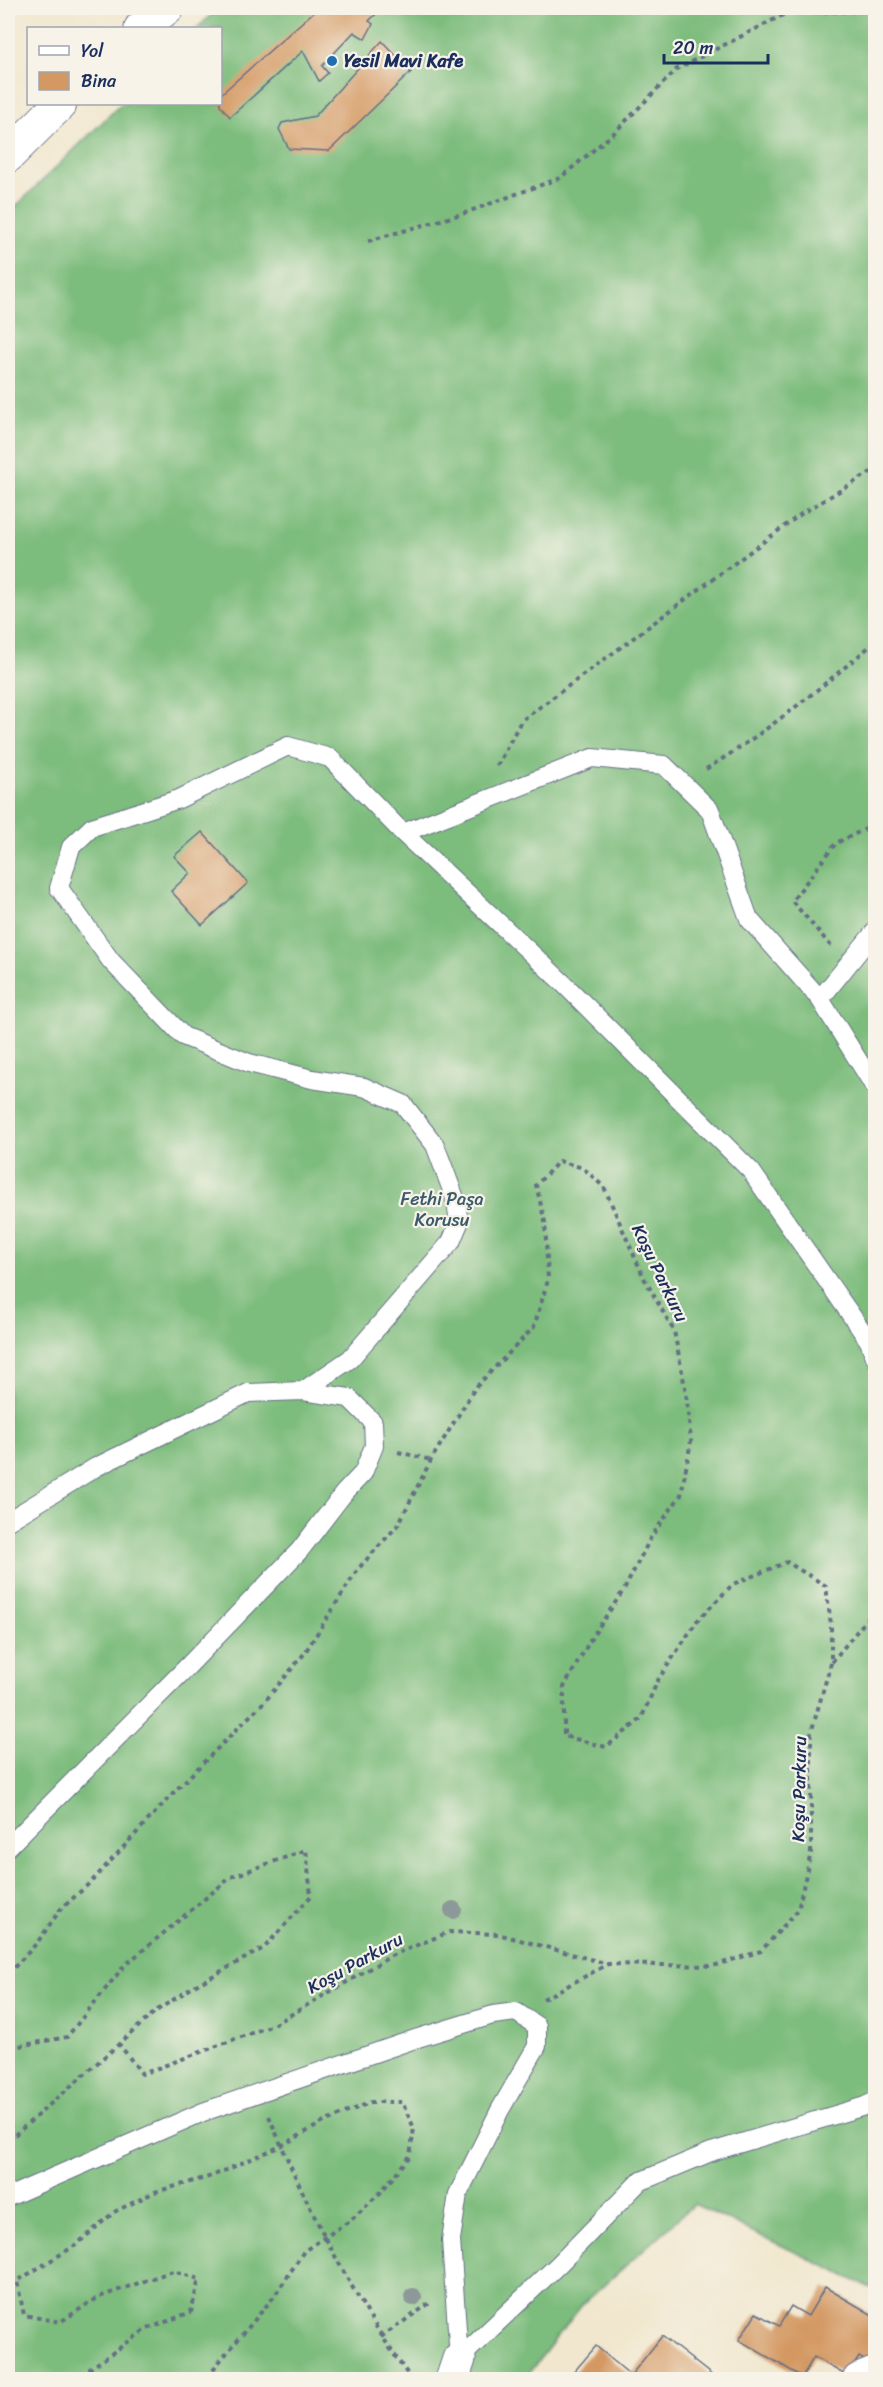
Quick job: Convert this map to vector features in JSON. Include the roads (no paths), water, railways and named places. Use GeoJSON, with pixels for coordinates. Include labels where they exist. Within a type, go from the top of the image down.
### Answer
{"type":"FeatureCollection","features":[{"type":"Feature","properties":{"kind":"main road"},"geometry":{"type":"LineString","coordinates":[[142,27],[167,8]]}},
{"type":"Feature","properties":{"kind":"main road"},"geometry":{"type":"LineString","coordinates":[[8,156],[59,105]]}},
{"type":"Feature","properties":{"kind":"main road"},"geometry":{"type":"LineString","coordinates":[[859,2379],[876,2373]]}},
{"type":"Feature","properties":{"kind":"lane"},"geometry":{"type":"LineString","coordinates":[[303,1391],[350,1359],[451,1242],[459,1223],[456,1201],[435,1145],[403,1104],[364,1087],[312,1079],[249,1063],[183,1036],[111,962],[59,888],[71,847],[92,827],[179,799],[288,746],[330,758],[403,833],[564,984],[751,1171],[869,1341],[876,1359]]}},
{"type":"Feature","properties":{"kind":"lane"},"geometry":{"type":"LineString","coordinates":[[403,833],[592,758],[664,765],[710,810],[749,919],[820,999],[876,1089]]}},
{"type":"Feature","properties":{"kind":"lane"},"geometry":{"type":"LineString","coordinates":[[820,999],[876,930]]}},
{"type":"Feature","properties":{"kind":"lane"},"geometry":{"type":"LineString","coordinates":[[8,1521],[96,1467],[248,1394],[303,1391],[349,1398],[373,1422],[374,1446],[363,1473],[292,1558],[179,1676],[8,1847]]}},
{"type":"Feature","properties":{"kind":"lane"},"geometry":{"type":"LineString","coordinates":[[8,2197],[204,2112],[493,2015],[516,2012],[537,2026],[537,2046],[500,2110],[458,2194],[451,2240],[455,2369]]}},
{"type":"Feature","properties":{"kind":"lane"},"geometry":{"type":"LineString","coordinates":[[455,2369],[639,2182],[711,2152],[876,2101]]}},
{"type":"Feature","properties":{"kind":"place","name":"Yesil Mavi Kafe"},"geometry":{"type":"Point","coordinates":[332,61]}},
{"type":"Feature","properties":{"kind":"park label","name":"Fethi Paşa Korusu"},"geometry":{"type":"Point","coordinates":[442,1209]}}]}
